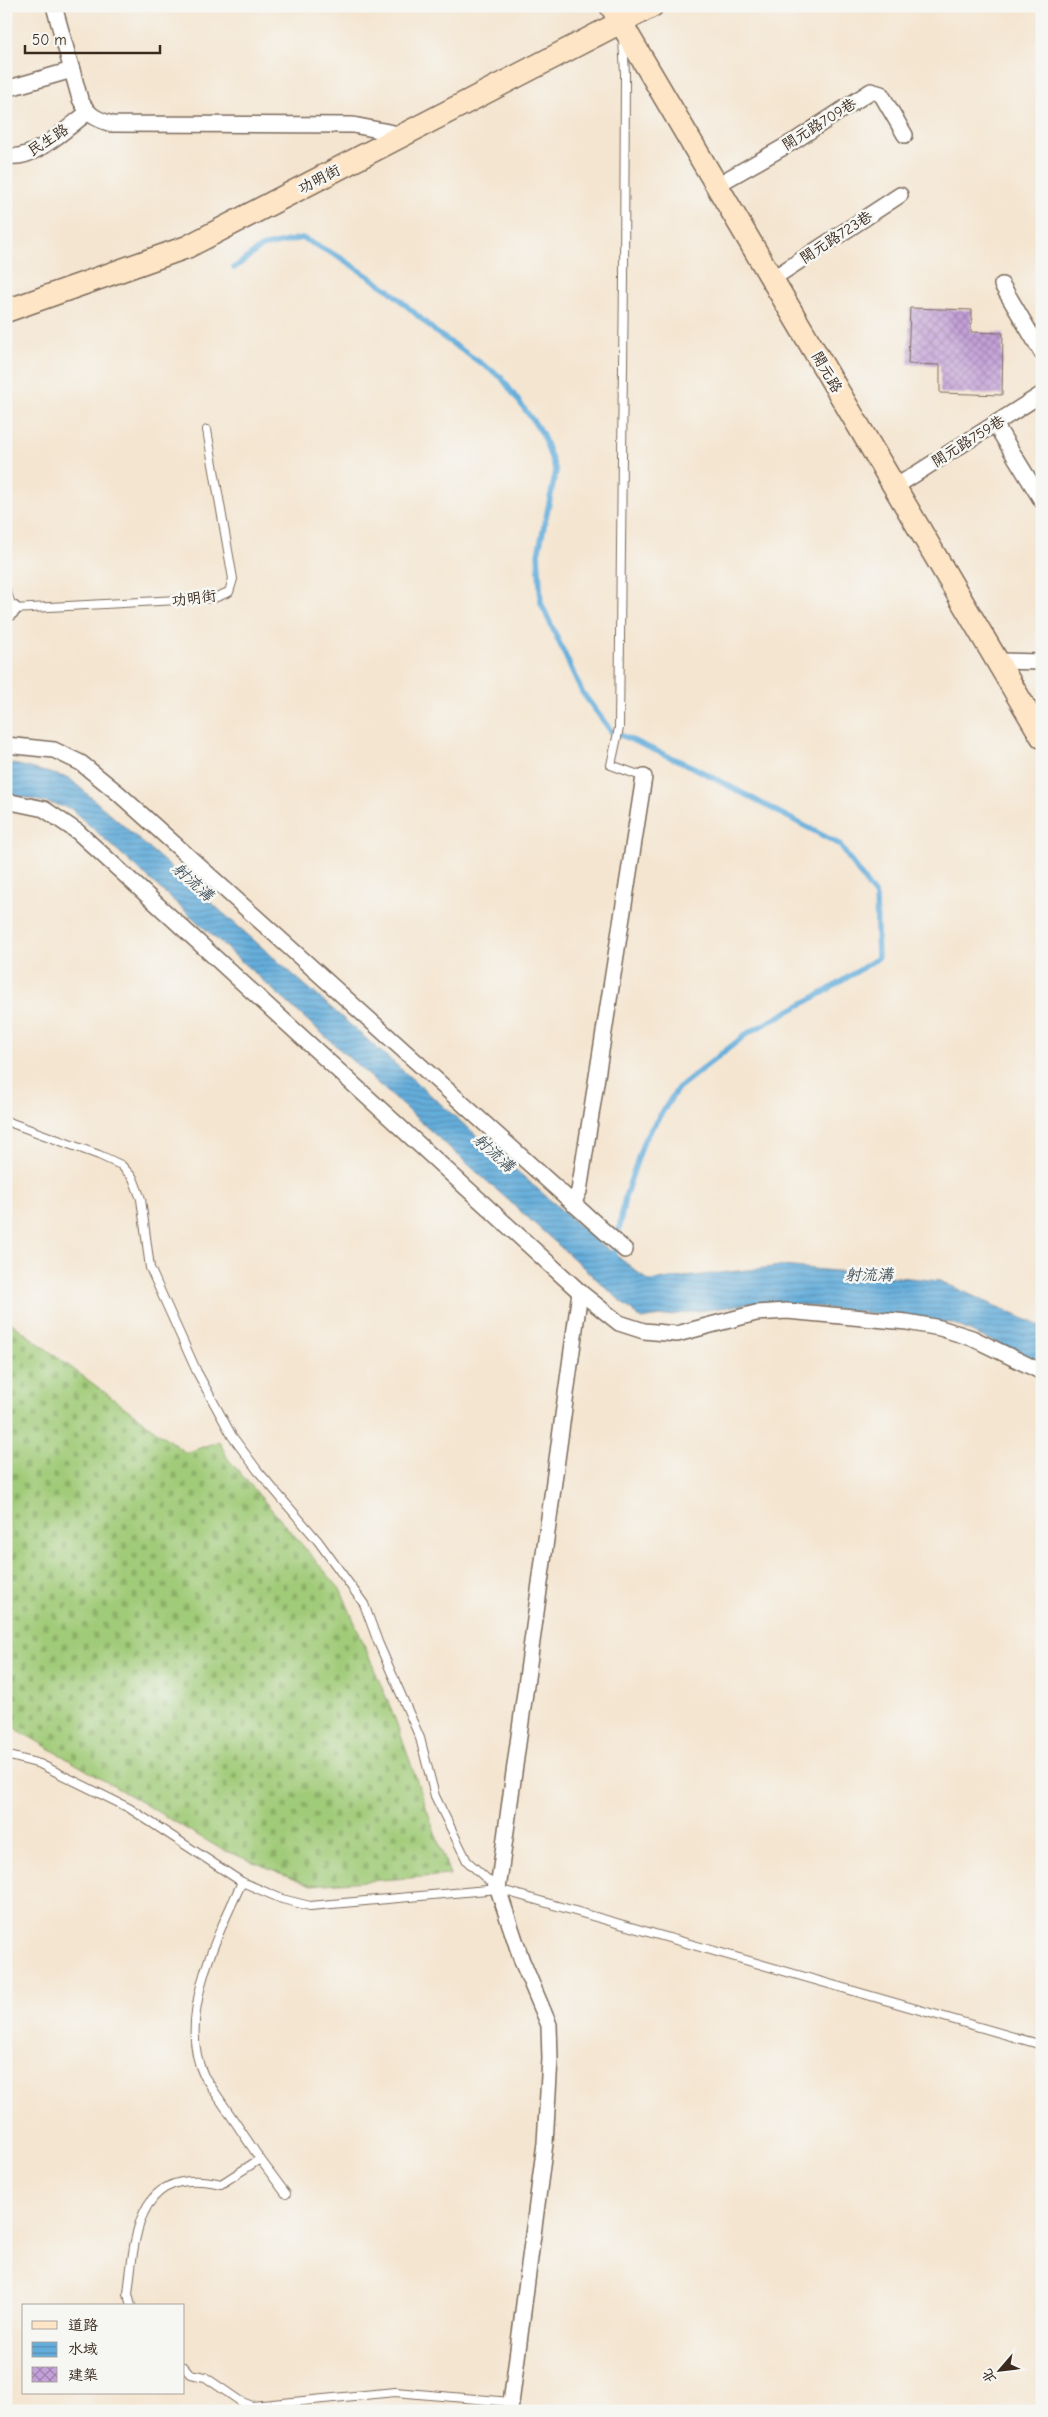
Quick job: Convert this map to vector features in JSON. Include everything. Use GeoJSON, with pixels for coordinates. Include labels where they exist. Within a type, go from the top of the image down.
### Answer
{"type":"FeatureCollection","features":[{"type":"Feature","properties":{"kind":"main road","name":"功明街"},"geometry":{"type":"LineString","coordinates":[[6,311],[186,247],[404,135],[616,14],[652,6]]}},
{"type":"Feature","properties":{"kind":"main road","name":"開元路"},"geometry":{"type":"LineString","coordinates":[[616,14],[1042,737]]}},
{"type":"Feature","properties":{"kind":"street"},"geometry":{"type":"LineString","coordinates":[[54,6],[80,99],[87,113],[96,120],[112,124],[353,125],[404,135]]}},
{"type":"Feature","properties":{"kind":"street"},"geometry":{"type":"LineString","coordinates":[[6,89],[72,70]]}},
{"type":"Feature","properties":{"kind":"street","name":"開元路709巷"},"geometry":{"type":"LineString","coordinates":[[717,185],[796,140],[871,91],[881,94],[905,134]]}},
{"type":"Feature","properties":{"kind":"street","name":"民生路"},"geometry":{"type":"LineString","coordinates":[[6,156],[13,158],[28,156],[87,113]]}},
{"type":"Feature","properties":{"kind":"street","name":"開元路723巷"},"geometry":{"type":"LineString","coordinates":[[772,279],[900,195]]}},
{"type":"Feature","properties":{"kind":"street"},"geometry":{"type":"LineString","coordinates":[[1002,285],[1042,353]]}},
{"type":"Feature","properties":{"kind":"street","name":"開元路759巷"},"geometry":{"type":"LineString","coordinates":[[895,487],[1042,394]]}},
{"type":"Feature","properties":{"kind":"street"},"geometry":{"type":"LineString","coordinates":[[995,424],[1042,501]]}},
{"type":"Feature","properties":{"kind":"street"},"geometry":{"type":"LineString","coordinates":[[997,661],[1042,662]]}},
{"type":"Feature","properties":{"kind":"street"},"geometry":{"type":"LineString","coordinates":[[6,745],[54,750],[81,763],[118,793],[624,1250]]}},
{"type":"Feature","properties":{"kind":"street"},"geometry":{"type":"LineString","coordinates":[[573,1204],[579,1191],[644,777]]}},
{"type":"Feature","properties":{"kind":"street"},"geometry":{"type":"LineString","coordinates":[[6,801],[44,809],[78,832],[580,1292],[619,1323],[644,1331],[677,1334],[756,1313],[787,1311],[907,1322],[940,1328],[972,1338],[1042,1372]]}},
{"type":"Feature","properties":{"kind":"street"},"geometry":{"type":"LineString","coordinates":[[511,2406],[545,2143],[550,2059],[549,2024],[522,1961],[498,1890],[580,1292]]}},
{"type":"Feature","properties":{"kind":"lane"},"geometry":{"type":"LineString","coordinates":[[616,14],[625,74],[625,219],[619,728],[611,765],[644,777]]}},
{"type":"Feature","properties":{"kind":"lane","name":"功明街"},"geometry":{"type":"LineString","coordinates":[[6,591],[10,612],[214,598],[229,592],[233,579],[207,430]]}},
{"type":"Feature","properties":{"kind":"lane"},"geometry":{"type":"LineString","coordinates":[[6,1121],[99,1155],[121,1166],[133,1178],[141,1199],[142,1224],[150,1268],[197,1372],[232,1436],[258,1471],[318,1541],[364,1604],[378,1642],[420,1738],[435,1796],[467,1861],[498,1890]]}},
{"type":"Feature","properties":{"kind":"lane"},"geometry":{"type":"LineString","coordinates":[[6,1754],[40,1764],[129,1808],[242,1882],[282,1899],[310,1906],[498,1890],[1042,2045]]}},
{"type":"Feature","properties":{"kind":"lane"},"geometry":{"type":"LineString","coordinates":[[242,1882],[224,1920],[199,1992],[194,2033],[198,2064],[204,2076],[286,2194]]}},
{"type":"Feature","properties":{"kind":"lane"},"geometry":{"type":"LineString","coordinates":[[130,2304],[128,2294],[138,2222],[146,2206],[155,2195],[179,2182],[197,2180],[221,2184],[260,2158]]}},
{"type":"Feature","properties":{"kind":"lane"},"geometry":{"type":"LineString","coordinates":[[185,2368],[190,2374],[205,2377],[240,2401],[252,2406],[395,2392],[511,2406]]}},
{"type":"Feature","properties":{"kind":"green space"},"geometry":{"type":"Polygon","coordinates":[[[6,1319],[186,1453],[219,1441],[228,1459],[341,1590],[394,1716],[450,1875],[311,1885],[221,1849],[6,1723],[6,1319]]]}},
{"type":"Feature","properties":{"kind":"water","name":"射流溝"},"geometry":{"type":"Polygon","coordinates":[[[6,762],[69,778],[590,1235],[649,1281],[782,1266],[940,1281],[1042,1327],[1042,1364],[952,1323],[769,1301],[641,1319],[70,808],[6,793],[6,762]]]}},
{"type":"Feature","properties":{"kind":"building"},"geometry":{"type":"Polygon","coordinates":[[[910,308],[972,310],[971,332],[1003,333],[1002,395],[940,393],[940,365],[908,364],[910,308]]]}},
{"type":"Feature","properties":{"kind":"waterway"},"geometry":{"type":"LineString","coordinates":[[234,268],[261,247],[302,238],[341,258],[389,290],[437,333],[501,377],[542,433],[556,471],[538,554],[541,603],[582,692],[611,731],[693,767],[839,844],[876,897],[878,958],[826,991],[748,1033],[678,1088],[644,1140],[625,1197],[613,1261]]}}]}
